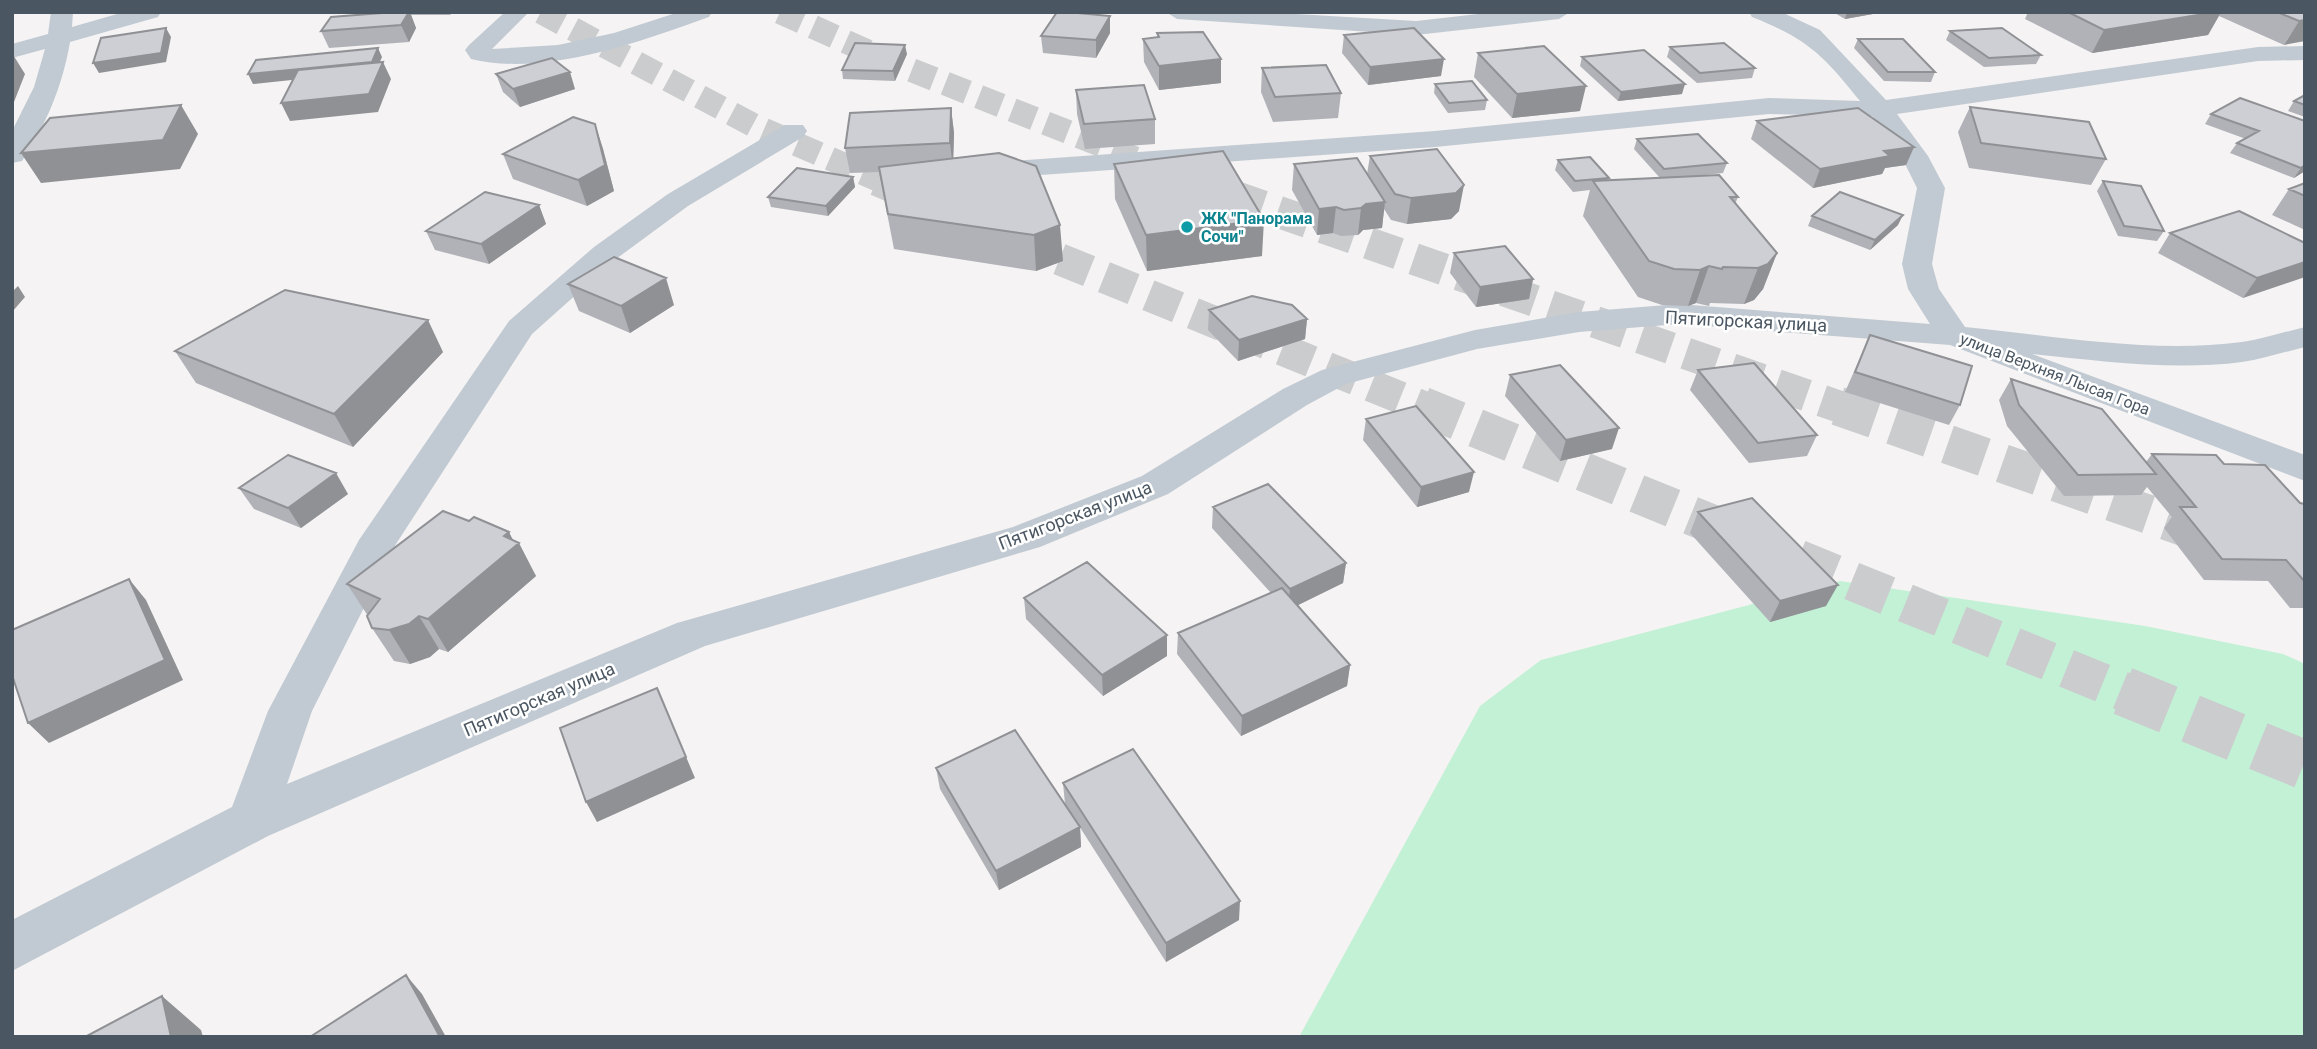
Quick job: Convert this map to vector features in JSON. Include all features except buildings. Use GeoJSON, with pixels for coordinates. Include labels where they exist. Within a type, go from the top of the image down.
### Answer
{"type":"FeatureCollection","features":[{"type":"Feature","properties":{"kind":"street"},"geometry":{"type":"LineString","coordinates":[[12,155],[42,102],[56,65],[62,12]]}},
{"type":"Feature","properties":{"kind":"street"},"geometry":{"type":"LineString","coordinates":[[12,51],[59,40],[150,12]]}},
{"type":"Feature","properties":{"kind":"street"},"geometry":{"type":"LineString","coordinates":[[518,12],[482,43],[477,50],[479,54],[516,59],[612,40],[701,12]]}},
{"type":"Feature","properties":{"kind":"street"},"geometry":{"type":"LineString","coordinates":[[1177,12],[1321,24],[1416,27],[1559,12]]}},
{"type":"Feature","properties":{"kind":"street","name":"улица Верхняя Лысая Гора"},"geometry":{"type":"LineString","coordinates":[[1760,12],[1797,26],[1817,39],[1879,109],[1931,186],[1930,208],[1917,249],[1916,272],[1932,306],[1955,336],[2305,469]]}},
{"type":"Feature","properties":{"kind":"street"},"geometry":{"type":"LineString","coordinates":[[965,172],[1435,139],[1769,106],[1879,109],[2258,54],[2305,52]]}},
{"type":"Feature","properties":{"kind":"street"},"geometry":{"type":"LineString","coordinates":[[251,821],[290,711],[378,540],[520,328],[606,253],[678,200],[794,131]]}},
{"type":"Feature","properties":{"kind":"street","name":"Пятигорская улица"},"geometry":{"type":"LineString","coordinates":[[12,947],[251,821],[692,634],[1026,537],[1155,485],[1284,404],[1334,377],[1475,340],[1579,322],[1679,314],[1955,336],[2134,354],[2191,356],[2244,352],[2305,337]]}},
{"type":"Feature","properties":{"kind":"green space"},"geometry":{"type":"Polygon","coordinates":[[[1840,581],[2145,626],[2283,654],[2305,664],[2305,1037],[1299,1037],[1480,706],[1541,660],[1840,581]]]}},
{"type":"Feature","properties":{"kind":"tunnel"},"geometry":{"type":"LineString","coordinates":[[541,12],[753,125],[881,181]]}},
{"type":"Feature","properties":{"kind":"tunnel"},"geometry":{"type":"LineString","coordinates":[[780,12],[891,62],[1192,181]]}},
{"type":"Feature","properties":{"kind":"tunnel"},"geometry":{"type":"LineString","coordinates":[[877,180],[928,202]]}},
{"type":"Feature","properties":{"kind":"tunnel"},"geometry":{"type":"LineString","coordinates":[[1187,180],[1843,408]]}},
{"type":"Feature","properties":{"kind":"tunnel"},"geometry":{"type":"LineString","coordinates":[[1015,241],[1426,408]]}},
{"type":"Feature","properties":{"kind":"tunnel"},"geometry":{"type":"LineString","coordinates":[[1422,406],[2127,693]]}},
{"type":"Feature","properties":{"kind":"tunnel"},"geometry":{"type":"LineString","coordinates":[[1838,406],[2305,569]]}},
{"type":"Feature","properties":{"kind":"tunnel"},"geometry":{"type":"LineString","coordinates":[[2123,691],[2305,765]]}},
{"type":"Feature","properties":{"kind":"place","name":"ЖК \"Панорама Сочи\""},"geometry":{"type":"Point","coordinates":[1187,227]}}]}
